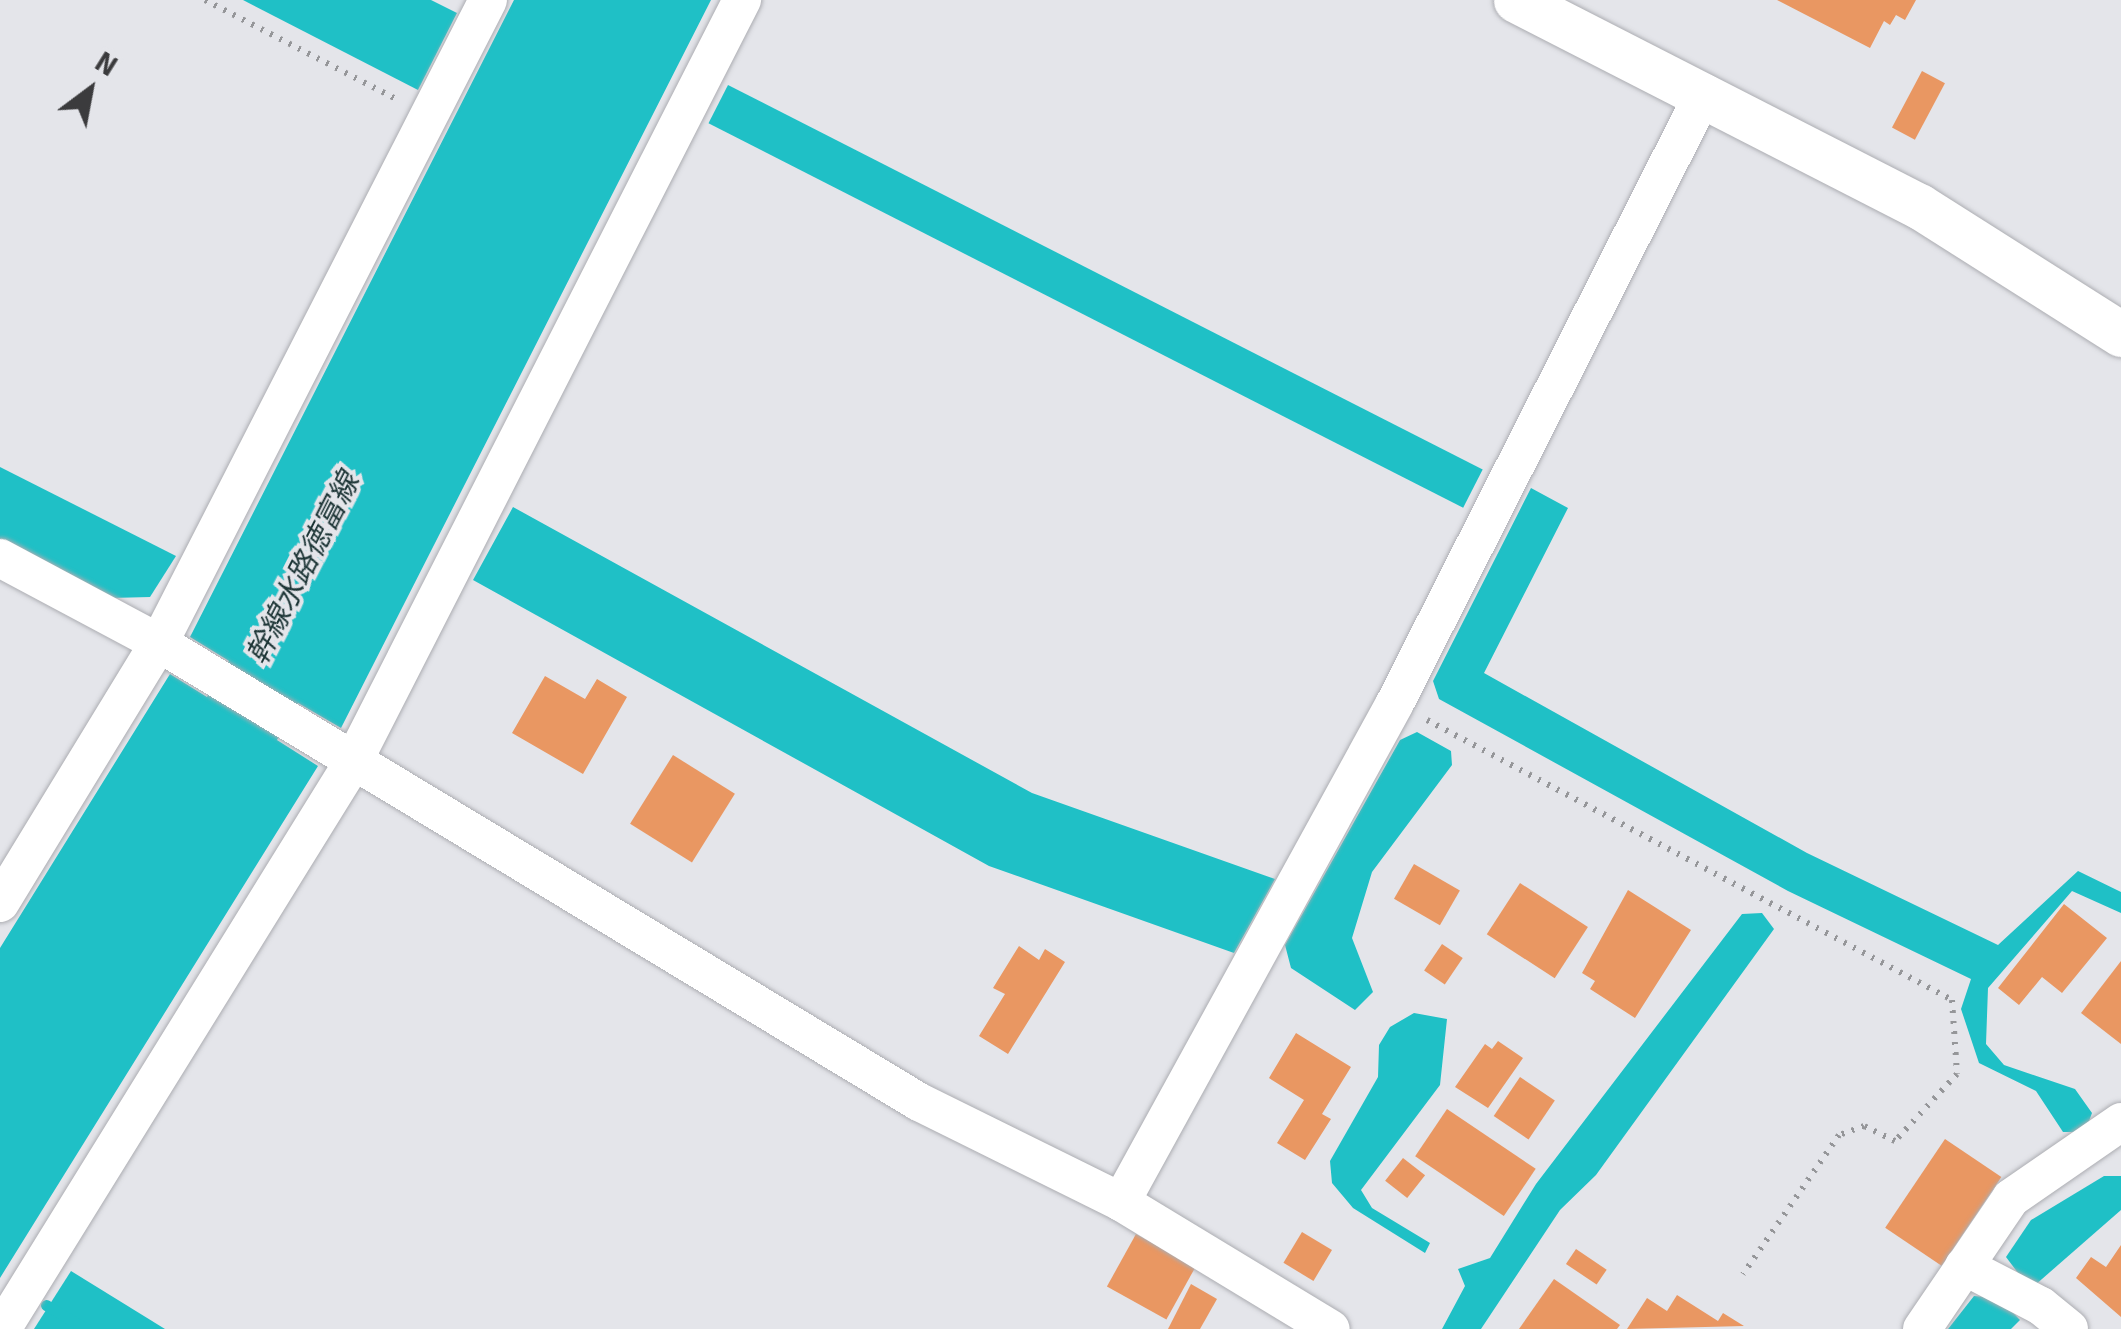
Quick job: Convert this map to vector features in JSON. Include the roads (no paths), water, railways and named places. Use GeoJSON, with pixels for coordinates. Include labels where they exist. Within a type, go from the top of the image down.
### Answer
{"type":"FeatureCollection","features":[{"type":"Feature","properties":{"kind":"street"},"geometry":{"type":"LineString","coordinates":[[0,902],[159,644],[488,0]]}},
{"type":"Feature","properties":{"kind":"street"},"geometry":{"type":"LineString","coordinates":[[2,1329],[353,762],[742,0]]}},
{"type":"Feature","properties":{"kind":"street"},"geometry":{"type":"LineString","coordinates":[[1516,0],[1919,206],[2121,334]]}},
{"type":"Feature","properties":{"kind":"street"},"geometry":{"type":"LineString","coordinates":[[1122,1202],[1395,703],[1704,94]]}},
{"type":"Feature","properties":{"kind":"street"},"geometry":{"type":"LineString","coordinates":[[0,558],[159,644],[919,1102],[1122,1202],[1331,1329]]}},
{"type":"Feature","properties":{"kind":"street"},"geometry":{"type":"LineString","coordinates":[[1922,1329],[2011,1198],[2121,1122]]}},
{"type":"Feature","properties":{"kind":"street"},"geometry":{"type":"LineString","coordinates":[[1964,1266],[2041,1306],[2069,1329]]}},
{"type":"Feature","properties":{"kind":"water"},"geometry":{"type":"Polygon","coordinates":[[[243,0],[431,0],[457,13],[418,90],[243,0]]]}},
{"type":"Feature","properties":{"kind":"water","name":"幹線水路徳富線"},"geometry":{"type":"Polygon","coordinates":[[[514,0],[711,0],[341,728],[298,703],[277,740],[318,766],[0,1278],[0,948],[170,674],[207,697],[229,661],[190,637],[514,0]]]}},
{"type":"Feature","properties":{"kind":"water"},"geometry":{"type":"Polygon","coordinates":[[[728,85],[1483,470],[1463,508],[708,123],[728,85]]]}},
{"type":"Feature","properties":{"kind":"water"},"geometry":{"type":"Polygon","coordinates":[[[0,467],[176,556],[150,597],[111,598],[0,539],[0,467]]]}},
{"type":"Feature","properties":{"kind":"water"},"geometry":{"type":"Polygon","coordinates":[[[1531,488],[1568,508],[1484,673],[1807,853],[1998,945],[2078,871],[2121,892],[2121,913],[2072,891],[1988,988],[1986,1044],[2004,1065],[2075,1089],[2092,1113],[2085,1132],[2063,1132],[2036,1091],[1979,1063],[1961,1009],[1971,979],[1788,891],[1439,699],[1433,681],[1531,488]]]}},
{"type":"Feature","properties":{"kind":"water"},"geometry":{"type":"Polygon","coordinates":[[[513,507],[1032,793],[1275,879],[1234,953],[989,866],[473,580],[513,507]]]}},
{"type":"Feature","properties":{"kind":"water"},"geometry":{"type":"Polygon","coordinates":[[[1417,732],[1451,751],[1452,765],[1372,872],[1352,938],[1373,992],[1355,1010],[1291,968],[1285,945],[1400,740],[1417,732]]]}},
{"type":"Feature","properties":{"kind":"water"},"geometry":{"type":"Polygon","coordinates":[[[1762,913],[1774,929],[1596,1175],[1560,1210],[1481,1329],[1442,1329],[1465,1286],[1458,1269],[1490,1258],[1536,1184],[1742,914],[1762,913]]]}},
{"type":"Feature","properties":{"kind":"water"},"geometry":{"type":"Polygon","coordinates":[[[1414,1013],[1447,1019],[1440,1085],[1361,1190],[1372,1208],[1430,1243],[1425,1253],[1353,1208],[1332,1183],[1330,1161],[1378,1077],[1379,1045],[1390,1027],[1414,1013]]]}},
{"type":"Feature","properties":{"kind":"water"},"geometry":{"type":"Polygon","coordinates":[[[2104,1176],[2121,1176],[2121,1210],[2034,1286],[2021,1277],[2006,1257],[2031,1220],[2104,1176]]]}},
{"type":"Feature","properties":{"kind":"water"},"geometry":{"type":"Polygon","coordinates":[[[71,1271],[165,1329],[34,1329],[71,1271]]]}},
{"type":"Feature","properties":{"kind":"water"},"geometry":{"type":"Polygon","coordinates":[[[1974,1296],[1999,1298],[2020,1320],[2011,1329],[1948,1329],[1974,1296]]]}},
{"type":"Feature","properties":{"kind":"waterway"},"geometry":{"type":"LineString","coordinates":[[46,1305],[86,1329]]}}]}
